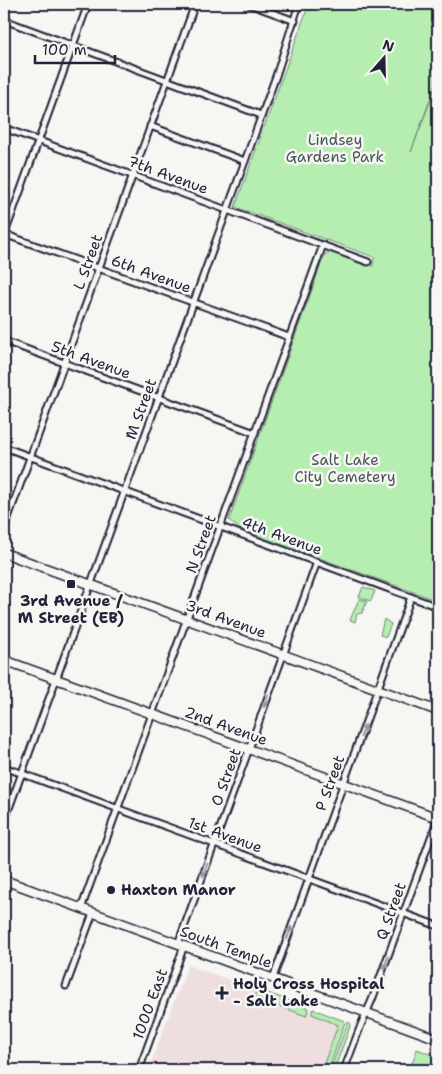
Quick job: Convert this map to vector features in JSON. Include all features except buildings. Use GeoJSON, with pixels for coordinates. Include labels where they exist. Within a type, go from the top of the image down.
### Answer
{"type":"FeatureCollection","features":[{"type":"Feature","properties":{"kind":"street"},"geometry":{"type":"LineString","coordinates":[[4,235],[88,4]]}},
{"type":"Feature","properties":{"kind":"street","name":"L Street"},"geometry":{"type":"LineString","coordinates":[[4,529],[195,4]]}},
{"type":"Feature","properties":{"kind":"street"},"geometry":{"type":"LineString","coordinates":[[249,4],[295,21]]}},
{"type":"Feature","properties":{"kind":"street","name":"M Street"},"geometry":{"type":"LineString","coordinates":[[4,822],[245,161],[295,21],[299,4]]}},
{"type":"Feature","properties":{"kind":"street"},"geometry":{"type":"LineString","coordinates":[[4,20],[261,115]]}},
{"type":"Feature","properties":{"kind":"street"},"geometry":{"type":"LineString","coordinates":[[150,126],[245,161]]}},
{"type":"Feature","properties":{"kind":"street","name":"7th Avenue"},"geometry":{"type":"LineString","coordinates":[[4,128],[368,262]]}},
{"type":"Feature","properties":{"kind":"street","name":"6th Avenue"},"geometry":{"type":"LineString","coordinates":[[4,235],[289,338]]}},
{"type":"Feature","properties":{"kind":"street","name":"N Street"},"geometry":{"type":"LineString","coordinates":[[81,908],[323,245]]}},
{"type":"Feature","properties":{"kind":"street","name":"5th Avenue"},"geometry":{"type":"LineString","coordinates":[[4,341],[255,432]]}},
{"type":"Feature","properties":{"kind":"street","name":"4th Avenue"},"geometry":{"type":"LineString","coordinates":[[4,447],[438,607]]}},
{"type":"Feature","properties":{"kind":"street","name":"3rd Avenue"},"geometry":{"type":"LineString","coordinates":[[4,553],[438,711]]}},
{"type":"Feature","properties":{"kind":"street","name":"O Street"},"geometry":{"type":"LineString","coordinates":[[181,945],[214,844],[317,562]]}},
{"type":"Feature","properties":{"kind":"street","name":"P Street"},"geometry":{"type":"LineString","coordinates":[[272,978],[411,597]]}},
{"type":"Feature","properties":{"kind":"street","name":"2nd Avenue"},"geometry":{"type":"LineString","coordinates":[[4,660],[438,818]]}},
{"type":"Feature","properties":{"kind":"street","name":"1st Avenue"},"geometry":{"type":"LineString","coordinates":[[4,767],[438,926]]}},
{"type":"Feature","properties":{"kind":"street","name":"Q Street"},"geometry":{"type":"LineString","coordinates":[[344,1070],[367,1013],[438,818]]}},
{"type":"Feature","properties":{"kind":"street","name":"South Temple"},"geometry":{"type":"LineString","coordinates":[[4,880],[438,1038]]}},
{"type":"Feature","properties":{"kind":"street"},"geometry":{"type":"LineString","coordinates":[[66,986],[93,913]]}},
{"type":"Feature","properties":{"kind":"street","name":"1000 East"},"geometry":{"type":"LineString","coordinates":[[139,1070],[181,945]]}},
{"type":"Feature","properties":{"kind":"shaded area","name":"Holy Cross Hospital - Salt Lake"},"geometry":{"type":"Polygon","coordinates":[[[188,965],[346,1022],[328,1070],[148,1070],[188,965]]]}},
{"type":"Feature","properties":{"kind":"green space","name":"Salt Lake City Cemetery"},"geometry":{"type":"Polygon","coordinates":[[[309,4],[438,4],[438,78],[411,152],[438,81],[438,601],[239,529],[229,520],[324,256],[330,251],[373,266],[374,257],[235,207],[309,4]]]}},
{"type":"Feature","properties":{"kind":"green space"},"geometry":{"type":"Polygon","coordinates":[[[363,587],[375,591],[371,601],[359,597],[363,587]]]}},
{"type":"Feature","properties":{"kind":"green space"},"geometry":{"type":"Polygon","coordinates":[[[359,599],[367,601],[362,613],[357,614],[355,622],[350,620],[359,599]]]}},
{"type":"Feature","properties":{"kind":"green space"},"geometry":{"type":"Polygon","coordinates":[[[384,619],[391,624],[386,637],[380,635],[384,619]]]}},
{"type":"Feature","properties":{"kind":"green space"},"geometry":{"type":"Polygon","coordinates":[[[257,989],[309,1008],[306,1016],[254,997],[257,989]]]}},
{"type":"Feature","properties":{"kind":"green space"},"geometry":{"type":"Polygon","coordinates":[[[313,1009],[345,1022],[330,1065],[324,1063],[338,1025],[312,1014],[313,1009]]]}},
{"type":"Feature","properties":{"kind":"green space"},"geometry":{"type":"Polygon","coordinates":[[[348,1022],[351,1024],[334,1070],[330,1070],[348,1022]]]}},
{"type":"Feature","properties":{"kind":"green space"},"geometry":{"type":"Polygon","coordinates":[[[417,1049],[438,1057],[438,1070],[410,1070],[417,1049]]]}},
{"type":"Feature","properties":{"kind":"place","name":"3rd Avenue / M Street (EB)"},"geometry":{"type":"Point","coordinates":[71,584]}},
{"type":"Feature","properties":{"kind":"place","name":"Haxton Manor"},"geometry":{"type":"Point","coordinates":[111,890]}},
{"type":"Feature","properties":{"kind":"place","name":"Holy Cross Hospital - Salt Lake"},"geometry":{"type":"Point","coordinates":[222,993]}},
{"type":"Feature","properties":{"kind":"park label","name":"Lindsey Gardens Park"},"geometry":{"type":"Point","coordinates":[335,148]}}]}
